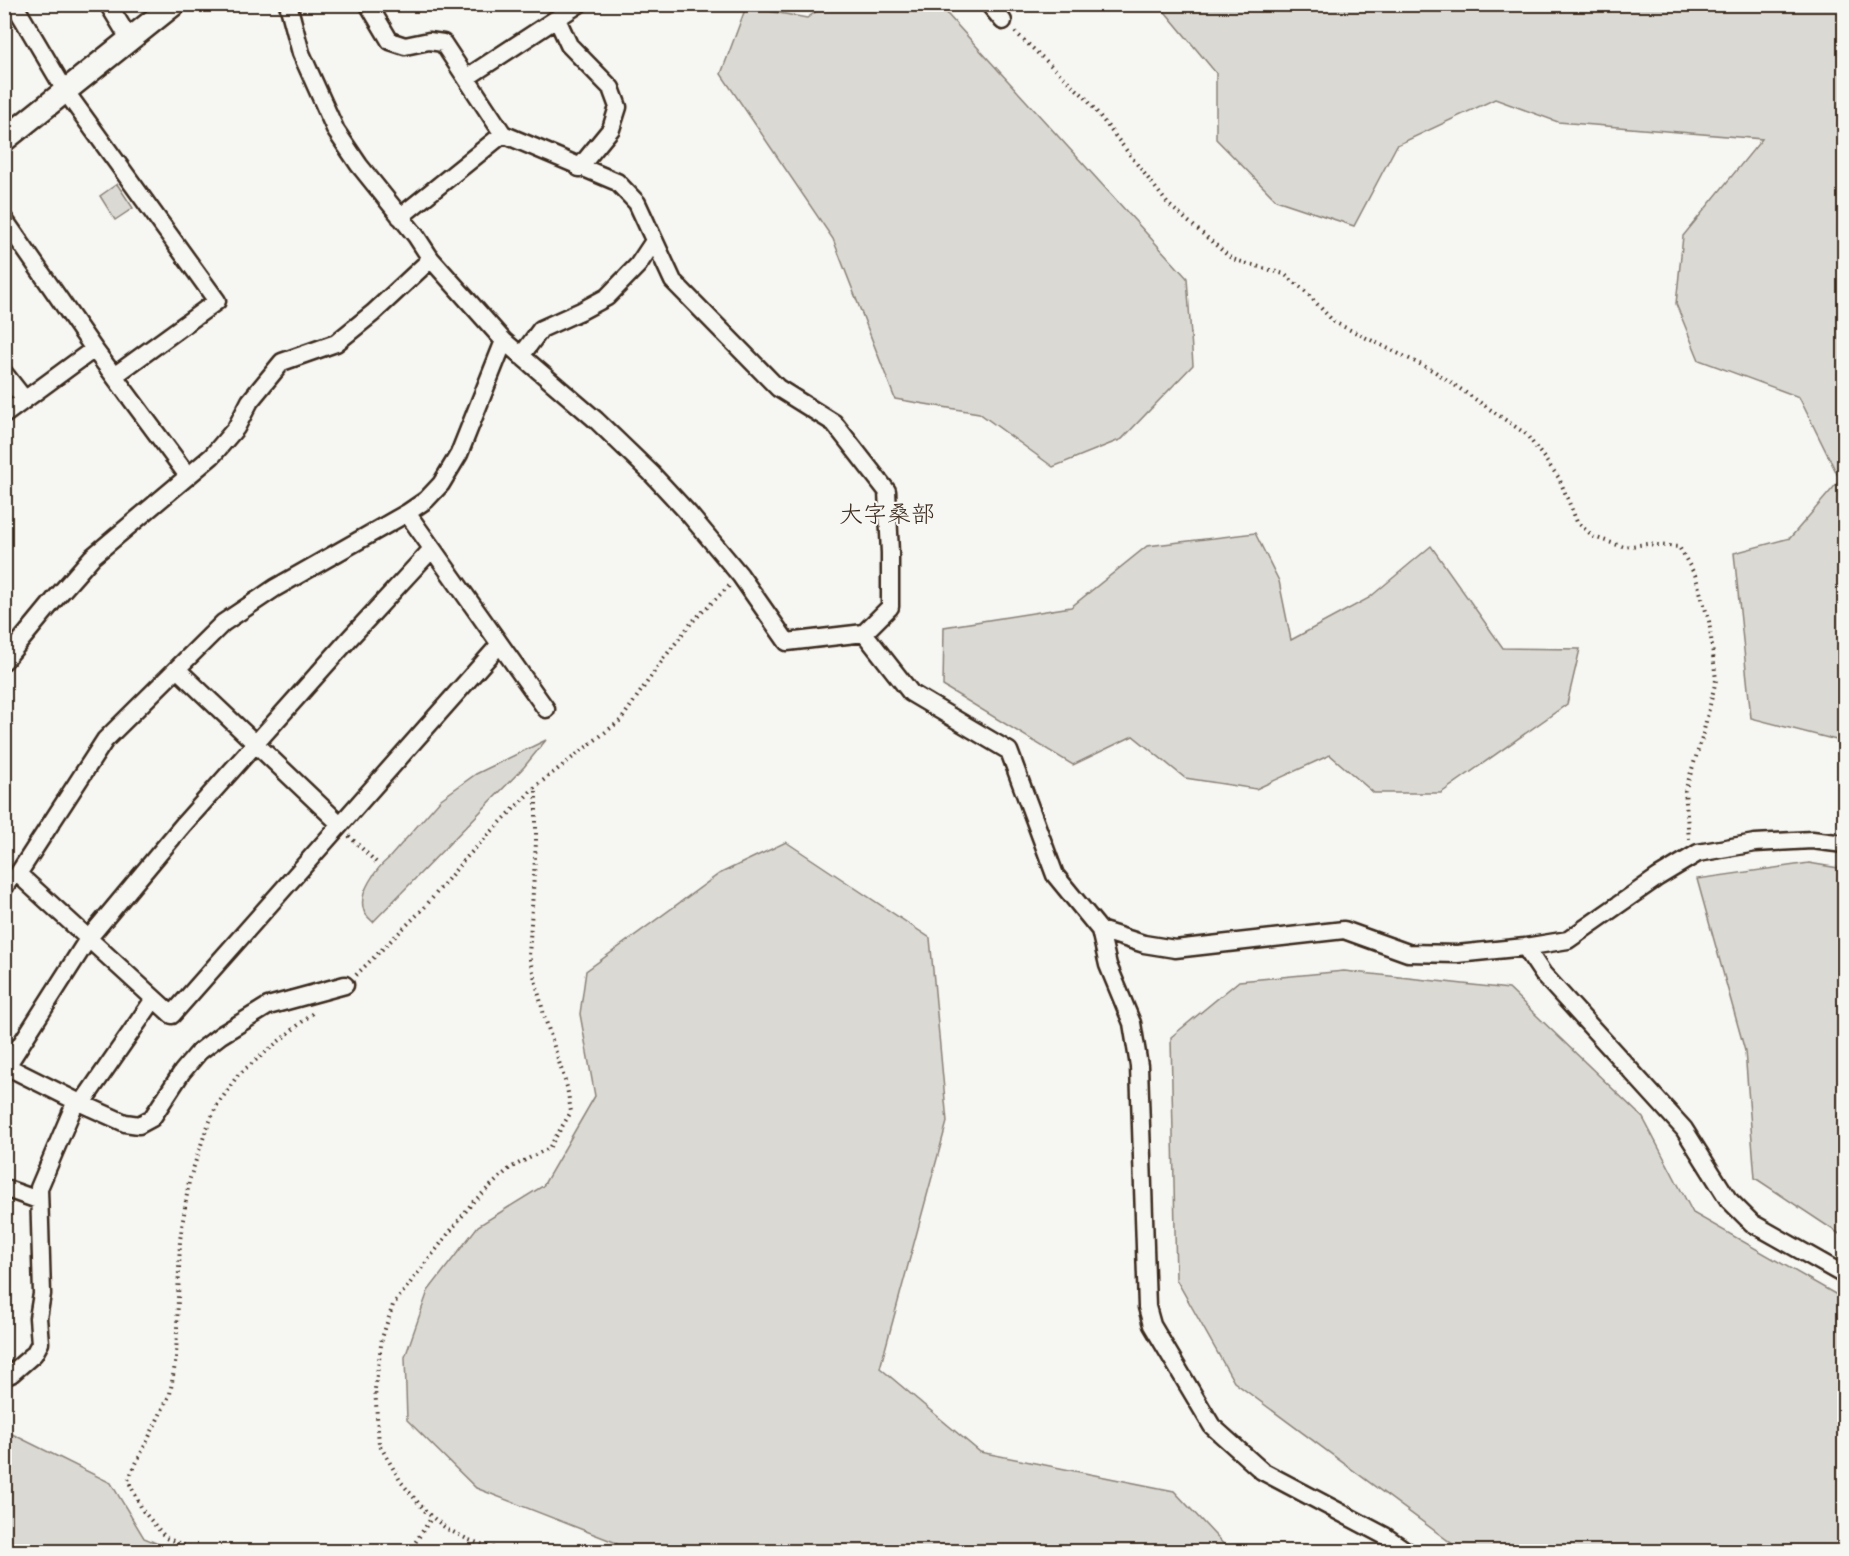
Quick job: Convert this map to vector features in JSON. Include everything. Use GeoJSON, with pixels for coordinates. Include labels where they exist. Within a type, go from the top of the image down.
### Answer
{"type":"FeatureCollection","features":[{"type":"Feature","properties":{"kind":"street"},"geometry":{"type":"LineString","coordinates":[[14,4],[66,92],[217,301],[114,376]]}},
{"type":"Feature","properties":{"kind":"street"},"geometry":{"type":"LineString","coordinates":[[108,4],[130,40]]}},
{"type":"Feature","properties":{"kind":"street"},"geometry":{"type":"LineString","coordinates":[[4,140],[174,4]]}},
{"type":"Feature","properties":{"kind":"street"},"geometry":{"type":"LineString","coordinates":[[288,4],[301,53],[336,130],[359,165],[431,259],[504,341],[596,420],[651,473],[704,531],[740,575],[787,642],[864,633],[890,607],[887,491],[834,423],[778,388],[673,282],[637,203],[617,182],[579,168],[503,134],[443,43],[429,41],[405,46],[390,41],[368,4]]}},
{"type":"Feature","properties":{"kind":"street"},"geometry":{"type":"LineString","coordinates":[[466,78],[579,4]]}},
{"type":"Feature","properties":{"kind":"street"},"geometry":{"type":"LineString","coordinates":[[988,4],[1003,21]]}},
{"type":"Feature","properties":{"kind":"street"},"geometry":{"type":"LineString","coordinates":[[556,19],[569,45],[611,88],[618,107],[611,129],[579,168]]}},
{"type":"Feature","properties":{"kind":"street"},"geometry":{"type":"LineString","coordinates":[[400,217],[503,134]]}},
{"type":"Feature","properties":{"kind":"street"},"geometry":{"type":"LineString","coordinates":[[4,219],[94,349],[188,476]]}},
{"type":"Feature","properties":{"kind":"street"},"geometry":{"type":"LineString","coordinates":[[521,356],[541,329],[607,297],[638,265],[654,241]]}},
{"type":"Feature","properties":{"kind":"street"},"geometry":{"type":"LineString","coordinates":[[4,661],[92,557],[212,456],[236,428],[250,401],[282,362],[336,342],[373,313],[431,259]]}},
{"type":"Feature","properties":{"kind":"street"},"geometry":{"type":"LineString","coordinates":[[500,644],[172,1015],[18,874],[105,740],[223,623],[275,588],[407,513],[426,500],[441,484],[459,454],[504,341]]}},
{"type":"Feature","properties":{"kind":"street"},"geometry":{"type":"LineString","coordinates":[[4,415],[94,349]]}},
{"type":"Feature","properties":{"kind":"street"},"geometry":{"type":"LineString","coordinates":[[4,373],[25,400]]}},
{"type":"Feature","properties":{"kind":"street"},"geometry":{"type":"LineString","coordinates":[[407,513],[546,709]]}},
{"type":"Feature","properties":{"kind":"street"},"geometry":{"type":"LineString","coordinates":[[345,986],[268,1006],[221,1035],[199,1052],[182,1072],[152,1118],[139,1125],[125,1123],[6,1065],[88,939],[183,825],[432,549]]}},
{"type":"Feature","properties":{"kind":"street"},"geometry":{"type":"LineString","coordinates":[[864,633],[911,693],[1009,751],[1055,875],[1100,930],[1108,966],[1132,1023],[1138,1066],[1147,1307],[1152,1325],[1212,1426],[1262,1471],[1385,1536],[1408,1551]]}},
{"type":"Feature","properties":{"kind":"street"},"geometry":{"type":"LineString","coordinates":[[177,669],[339,824]]}},
{"type":"Feature","properties":{"kind":"street"},"geometry":{"type":"LineString","coordinates":[[1100,930],[1144,944],[1174,949],[1344,930],[1408,953],[1457,954],[1525,947],[1568,940],[1658,877],[1698,853],[1755,843],[1812,840],[1845,844]]}},
{"type":"Feature","properties":{"kind":"street"},"geometry":{"type":"LineString","coordinates":[[1525,947],[1543,974],[1684,1129],[1728,1199],[1752,1222],[1845,1275]]}},
{"type":"Feature","properties":{"kind":"street"},"geometry":{"type":"LineString","coordinates":[[4,1377],[11,1374],[34,1354],[40,1342],[38,1318],[42,1294],[39,1188],[79,1102],[154,999]]}},
{"type":"Feature","properties":{"kind":"street"},"geometry":{"type":"LineString","coordinates":[[4,1188],[38,1200]]}},
{"type":"Feature","properties":{"kind":"lane"},"geometry":{"type":"LineString","coordinates":[[4,895],[18,874]]}},
{"type":"Feature","properties":{"kind":"path"},"geometry":{"type":"LineString","coordinates":[[1003,21],[1085,97],[1168,204],[1232,259],[1284,274],[1304,290],[1334,322],[1434,371],[1526,434],[1558,478],[1577,522],[1594,537],[1624,547],[1647,544],[1679,547],[1695,574],[1708,621],[1716,680],[1702,738],[1685,791],[1690,858]]}},
{"type":"Feature","properties":{"kind":"path"},"geometry":{"type":"LineString","coordinates":[[345,986],[424,908],[463,861],[536,786],[621,720],[692,622],[740,575]]}},
{"type":"Feature","properties":{"kind":"path"},"geometry":{"type":"LineString","coordinates":[[505,1551],[469,1540],[447,1529],[432,1517],[401,1482],[379,1444],[375,1389],[382,1338],[393,1305],[473,1202],[510,1168],[549,1148],[571,1112],[567,1087],[543,1015],[529,956],[536,842],[536,786]]}},
{"type":"Feature","properties":{"kind":"path"},"geometry":{"type":"LineString","coordinates":[[339,824],[376,862]]}},
{"type":"Feature","properties":{"kind":"path"},"geometry":{"type":"LineString","coordinates":[[201,1551],[166,1538],[143,1511],[128,1480],[170,1394],[176,1358],[180,1240],[189,1181],[216,1107],[238,1075],[318,1008]]}},
{"type":"Feature","properties":{"kind":"path"},"geometry":{"type":"LineString","coordinates":[[409,1551],[432,1517]]}},
{"type":"Feature","properties":{"kind":"shaded area"},"geometry":{"type":"Polygon","coordinates":[[[827,4],[939,5],[1187,278],[1193,365],[1122,439],[1053,467],[979,413],[895,399],[833,239],[721,74],[746,7],[807,18],[827,4]]]}},
{"type":"Feature","properties":{"kind":"shaded area"},"geometry":{"type":"Polygon","coordinates":[[[1155,5],[1844,5],[1844,742],[1751,718],[1734,553],[1790,538],[1840,480],[1799,397],[1699,360],[1676,304],[1683,236],[1762,139],[1558,122],[1495,99],[1397,145],[1354,226],[1276,200],[1216,139],[1216,73],[1161,7],[1155,5]]]}},
{"type":"Feature","properties":{"kind":"shaded area"},"geometry":{"type":"Polygon","coordinates":[[[117,184],[133,208],[115,220],[100,196],[117,184]]]}},
{"type":"Feature","properties":{"kind":"shaded area"},"geometry":{"type":"Polygon","coordinates":[[[1255,533],[1279,581],[1291,640],[1369,598],[1431,546],[1503,648],[1580,649],[1567,704],[1441,793],[1374,793],[1330,755],[1256,789],[1185,778],[1133,736],[1073,765],[943,686],[944,627],[1071,607],[1147,546],[1255,533]]]}},
{"type":"Feature","properties":{"kind":"shaded area"},"geometry":{"type":"Polygon","coordinates":[[[546,740],[524,767],[373,922],[365,912],[363,904],[363,897],[369,882],[441,799],[476,774],[546,740]]]}},
{"type":"Feature","properties":{"kind":"shaded area"},"geometry":{"type":"Polygon","coordinates":[[[786,842],[930,938],[947,1122],[880,1368],[980,1452],[1174,1491],[1230,1551],[627,1551],[614,1542],[476,1488],[407,1420],[405,1357],[428,1291],[478,1226],[543,1186],[595,1096],[580,1014],[586,971],[719,874],[786,842]]]}},
{"type":"Feature","properties":{"kind":"shaded area"},"geometry":{"type":"Polygon","coordinates":[[[1809,863],[1844,869],[1844,1237],[1755,1178],[1745,1051],[1697,879],[1809,863]]]}},
{"type":"Feature","properties":{"kind":"shaded area"},"geometry":{"type":"Polygon","coordinates":[[[1344,971],[1509,989],[1643,1118],[1693,1213],[1844,1299],[1844,1551],[1462,1551],[1234,1382],[1176,1279],[1171,1037],[1239,981],[1344,971]]]}},
{"type":"Feature","properties":{"kind":"shaded area"},"geometry":{"type":"Polygon","coordinates":[[[4,1430],[111,1483],[144,1538],[175,1551],[5,1551],[4,1430]]]}},
{"type":"Feature","properties":{"kind":"district","name":"大字桑部"},"geometry":{"type":"Point","coordinates":[887,514]}}]}
